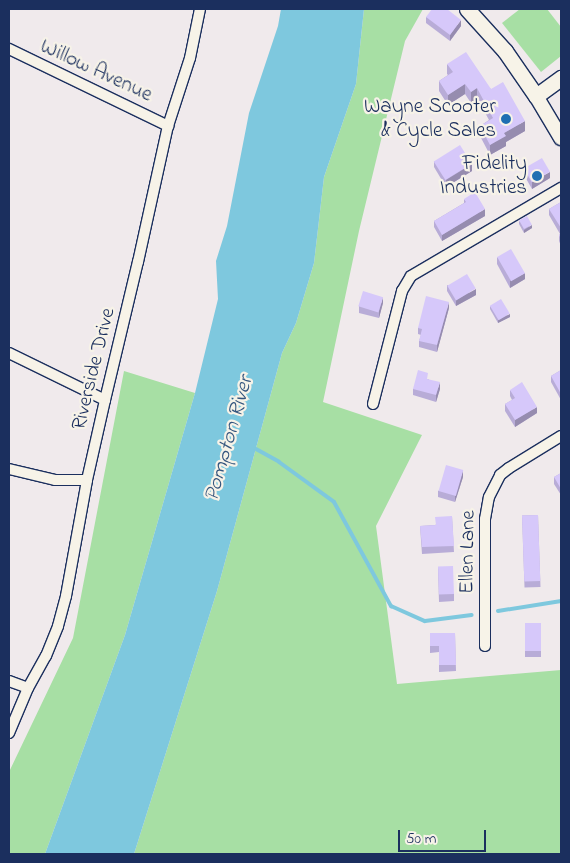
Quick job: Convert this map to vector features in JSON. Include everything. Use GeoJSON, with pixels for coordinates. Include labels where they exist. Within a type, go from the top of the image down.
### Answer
{"type":"FeatureCollection","features":[{"type":"Feature","properties":{"kind":"main road"},"geometry":{"type":"LineString","coordinates":[[466,9],[506,52],[536,96],[561,138]]}},
{"type":"Feature","properties":{"kind":"main road"},"geometry":{"type":"LineString","coordinates":[[536,96],[561,78]]}},
{"type":"Feature","properties":{"kind":"street","name":"Riverside Drive"},"geometry":{"type":"LineString","coordinates":[[9,733],[28,688],[46,656],[58,626],[66,596],[87,480],[105,400],[168,126],[190,58],[200,9]]}},
{"type":"Feature","properties":{"kind":"street","name":"Willow Avenue"},"geometry":{"type":"LineString","coordinates":[[9,49],[168,126]]}},
{"type":"Feature","properties":{"kind":"street"},"geometry":{"type":"LineString","coordinates":[[373,404],[406,283],[411,276],[561,188]]}},
{"type":"Feature","properties":{"kind":"street"},"geometry":{"type":"LineString","coordinates":[[9,353],[105,400]]}},
{"type":"Feature","properties":{"kind":"street","name":"Ellen Lane"},"geometry":{"type":"LineString","coordinates":[[485,646],[485,519],[488,497],[500,475],[561,436]]}},
{"type":"Feature","properties":{"kind":"street"},"geometry":{"type":"LineString","coordinates":[[9,469],[55,480],[87,480]]}},
{"type":"Feature","properties":{"kind":"street"},"geometry":{"type":"LineString","coordinates":[[9,681],[28,688]]}},
{"type":"Feature","properties":{"kind":"green space"},"geometry":{"type":"Polygon","coordinates":[[[364,9],[423,9],[405,41],[359,231],[323,402],[422,435],[376,526],[397,684],[561,670],[561,854],[134,854],[217,591],[282,353],[296,323],[314,263],[324,177],[356,84],[364,9]]]}},
{"type":"Feature","properties":{"kind":"green space"},"geometry":{"type":"Polygon","coordinates":[[[520,9],[547,9],[561,27],[561,56],[541,72],[502,23],[520,9]]]}},
{"type":"Feature","properties":{"kind":"green space"},"geometry":{"type":"Polygon","coordinates":[[[124,371],[195,393],[125,635],[45,854],[9,854],[9,772],[73,638],[124,371]]]}},
{"type":"Feature","properties":{"kind":"water","name":"Pompton River"},"geometry":{"type":"Polygon","coordinates":[[[281,9],[364,9],[356,84],[324,177],[314,263],[296,323],[282,353],[217,591],[134,854],[45,854],[125,635],[195,393],[218,299],[216,261],[227,226],[249,113],[278,26],[281,9]]]}},
{"type":"Feature","properties":{"kind":"building"},"geometry":{"type":"Polygon","coordinates":[[[432,9],[447,9],[461,20],[450,35],[426,17],[432,9]]]}},
{"type":"Feature","properties":{"kind":"building"},"geometry":{"type":"Polygon","coordinates":[[[466,52],[491,89],[503,82],[525,121],[504,133],[506,136],[490,145],[480,126],[493,118],[477,88],[471,92],[465,84],[448,95],[439,81],[453,72],[447,64],[466,52]]]}},
{"type":"Feature","properties":{"kind":"building"},"geometry":{"type":"Polygon","coordinates":[[[460,145],[472,164],[445,180],[434,161],[460,145]]]}},
{"type":"Feature","properties":{"kind":"building"},"geometry":{"type":"Polygon","coordinates":[[[542,158],[550,172],[532,182],[524,168],[542,158]]]}},
{"type":"Feature","properties":{"kind":"building"},"geometry":{"type":"Polygon","coordinates":[[[475,192],[485,209],[442,235],[434,221],[466,202],[464,199],[475,192]]]}},
{"type":"Feature","properties":{"kind":"building"},"geometry":{"type":"Polygon","coordinates":[[[561,202],[561,228],[549,209],[561,202]]]}},
{"type":"Feature","properties":{"kind":"building"},"geometry":{"type":"Polygon","coordinates":[[[527,216],[532,225],[524,229],[519,220],[527,216]]]}},
{"type":"Feature","properties":{"kind":"building"},"geometry":{"type":"Polygon","coordinates":[[[511,249],[525,273],[511,281],[497,257],[511,249]]]}},
{"type":"Feature","properties":{"kind":"building"},"geometry":{"type":"Polygon","coordinates":[[[467,274],[476,289],[456,300],[447,286],[467,274]]]}},
{"type":"Feature","properties":{"kind":"building"},"geometry":{"type":"Polygon","coordinates":[[[363,291],[383,297],[378,312],[358,306],[363,291]]]}},
{"type":"Feature","properties":{"kind":"building"},"geometry":{"type":"Polygon","coordinates":[[[426,296],[449,302],[437,345],[419,341],[422,329],[418,328],[426,296]]]}},
{"type":"Feature","properties":{"kind":"building"},"geometry":{"type":"Polygon","coordinates":[[[501,299],[510,314],[499,320],[490,306],[501,299]]]}},
{"type":"Feature","properties":{"kind":"building"},"geometry":{"type":"Polygon","coordinates":[[[418,370],[428,373],[427,379],[440,382],[436,395],[413,389],[418,370]]]}},
{"type":"Feature","properties":{"kind":"building"},"geometry":{"type":"Polygon","coordinates":[[[561,370],[561,394],[551,376],[561,370]]]}},
{"type":"Feature","properties":{"kind":"building"},"geometry":{"type":"Polygon","coordinates":[[[522,382],[537,407],[515,420],[505,404],[515,398],[510,390],[522,382]]]}},
{"type":"Feature","properties":{"kind":"building"},"geometry":{"type":"Polygon","coordinates":[[[446,465],[463,470],[456,496],[439,491],[446,465]]]}},
{"type":"Feature","properties":{"kind":"building"},"geometry":{"type":"Polygon","coordinates":[[[561,473],[561,489],[554,477],[561,473]]]}},
{"type":"Feature","properties":{"kind":"building"},"geometry":{"type":"Polygon","coordinates":[[[538,515],[540,581],[524,582],[522,516],[538,515]]]}},
{"type":"Feature","properties":{"kind":"building"},"geometry":{"type":"Polygon","coordinates":[[[452,516],[454,546],[422,547],[420,526],[436,525],[435,517],[452,516]]]}},
{"type":"Feature","properties":{"kind":"building"},"geometry":{"type":"Polygon","coordinates":[[[453,566],[454,594],[439,595],[438,567],[453,566]]]}},
{"type":"Feature","properties":{"kind":"building"},"geometry":{"type":"Polygon","coordinates":[[[525,623],[541,623],[541,651],[525,651],[525,623]]]}},
{"type":"Feature","properties":{"kind":"building"},"geometry":{"type":"Polygon","coordinates":[[[430,633],[455,633],[456,665],[439,665],[439,646],[430,646],[430,633]]]}},
{"type":"Feature","properties":{"kind":"waterway"},"geometry":{"type":"LineString","coordinates":[[256,449],[279,462],[334,502],[391,606],[425,621],[472,615]]}},
{"type":"Feature","properties":{"kind":"waterway"},"geometry":{"type":"LineString","coordinates":[[498,611],[561,601]]}},
{"type":"Feature","properties":{"kind":"place","name":"Wayne Scooter & Cycle Sales"},"geometry":{"type":"Point","coordinates":[506,119]}},
{"type":"Feature","properties":{"kind":"place","name":"Fidelity Industries"},"geometry":{"type":"Point","coordinates":[537,176]}}]}
